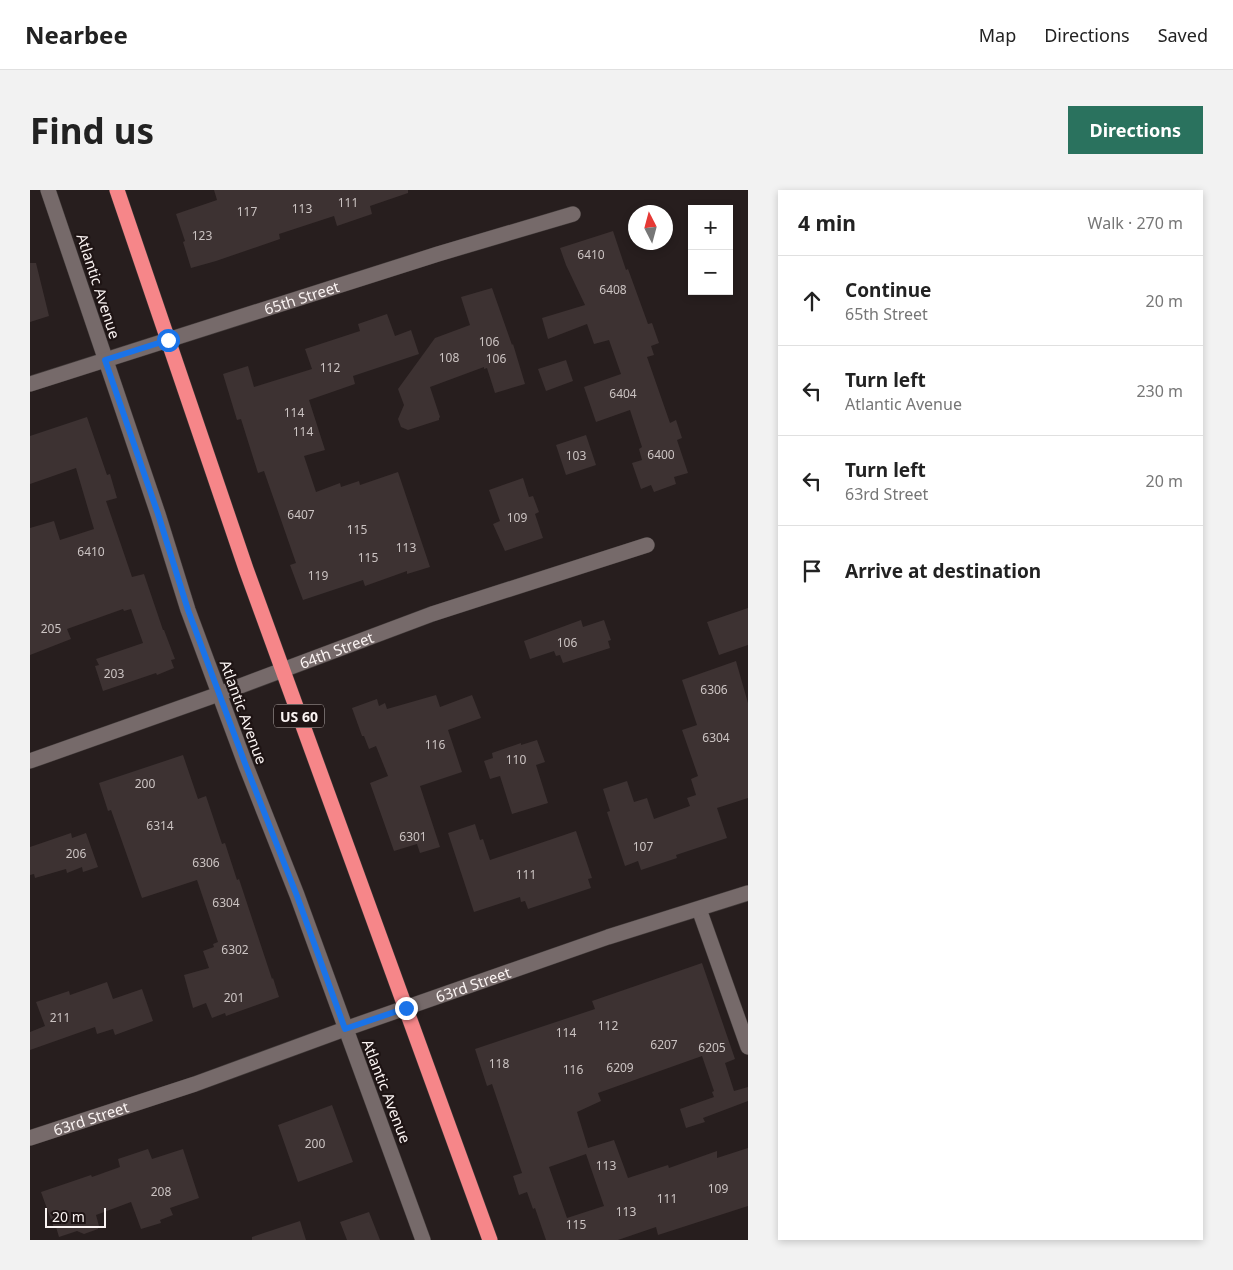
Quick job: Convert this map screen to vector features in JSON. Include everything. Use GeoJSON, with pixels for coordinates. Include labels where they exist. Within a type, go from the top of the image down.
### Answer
{"type":"FeatureCollection","features":[{"type":"Feature","properties":{"kind":"highway","name":"US 60"},"geometry":{"type":"LineString","coordinates":[[117,190],[282,669],[490,1240]]}},
{"type":"Feature","properties":{"kind":"street","name":"Atlantic Avenue"},"geometry":{"type":"LineString","coordinates":[[48,190],[158,514],[188,610],[297,896],[423,1240]]}},
{"type":"Feature","properties":{"kind":"street","name":"65th Street"},"geometry":{"type":"LineString","coordinates":[[30,384],[438,254],[573,214]]}},
{"type":"Feature","properties":{"kind":"street","name":"64th Street"},"geometry":{"type":"LineString","coordinates":[[30,761],[219,694],[432,614],[647,545]]}},
{"type":"Feature","properties":{"kind":"street","name":"63rd Street"},"geometry":{"type":"LineString","coordinates":[[30,1138],[195,1084],[345,1029],[599,941],[748,894]]}},
{"type":"Feature","properties":{"kind":"street"},"geometry":{"type":"LineString","coordinates":[[699,909],[748,1047]]}},
{"type":"Feature","properties":{"kind":"building"},"geometry":{"type":"Polygon","coordinates":[[[214,190],[408,190],[408,193],[370,206],[372,214],[337,226],[334,216],[279,234],[280,239],[191,268],[176,214],[217,200],[214,190]]]}},
{"type":"Feature","properties":{"kind":"building"},"geometry":{"type":"Polygon","coordinates":[[[613,231],[626,270],[628,269],[648,324],[652,323],[659,343],[651,346],[654,355],[647,357],[670,423],[676,420],[682,438],[677,440],[688,473],[674,477],[676,484],[654,492],[651,485],[641,489],[632,463],[642,460],[639,449],[642,447],[630,410],[596,422],[584,387],[621,374],[609,340],[594,344],[587,324],[548,339],[542,318],[585,305],[560,248],[613,231]]]}},
{"type":"Feature","properties":{"kind":"building"},"geometry":{"type":"Polygon","coordinates":[[[30,263],[36,263],[49,316],[30,322],[30,263]]]}},
{"type":"Feature","properties":{"kind":"building"},"geometry":{"type":"Polygon","coordinates":[[[492,288],[513,344],[525,384],[495,393],[487,368],[484,369],[484,367],[430,387],[440,417],[439,420],[408,430],[401,427],[398,419],[404,405],[398,389],[435,338],[470,325],[461,297],[492,288]]]}},
{"type":"Feature","properties":{"kind":"building"},"geometry":{"type":"Polygon","coordinates":[[[387,314],[395,336],[411,330],[419,354],[353,376],[355,384],[309,400],[325,450],[304,456],[316,492],[340,483],[341,487],[359,481],[360,485],[398,472],[430,567],[407,574],[407,571],[365,586],[363,580],[303,600],[290,565],[296,563],[264,471],[258,473],[241,419],[237,420],[223,374],[248,366],[254,387],[312,369],[305,349],[360,331],[358,324],[387,314]]]}},
{"type":"Feature","properties":{"kind":"building"},"geometry":{"type":"Polygon","coordinates":[[[566,360],[573,381],[546,391],[538,369],[566,360]]]}},
{"type":"Feature","properties":{"kind":"building"},"geometry":{"type":"Polygon","coordinates":[[[87,417],[107,475],[110,474],[117,498],[106,501],[132,577],[144,574],[175,659],[171,660],[174,668],[103,691],[95,666],[99,665],[96,659],[143,643],[131,609],[124,611],[123,609],[67,629],[71,639],[30,655],[30,528],[54,521],[60,540],[94,529],[76,468],[30,484],[30,436],[87,417]]]}},
{"type":"Feature","properties":{"kind":"building"},"geometry":{"type":"Polygon","coordinates":[[[586,435],[596,465],[566,475],[556,445],[586,435]]]}},
{"type":"Feature","properties":{"kind":"building"},"geometry":{"type":"Polygon","coordinates":[[[523,478],[529,497],[533,496],[539,512],[535,514],[543,538],[505,551],[493,524],[500,521],[489,490],[523,478]]]}},
{"type":"Feature","properties":{"kind":"building"},"geometry":{"type":"Polygon","coordinates":[[[748,608],[748,645],[719,655],[707,622],[748,608]]]}},
{"type":"Feature","properties":{"kind":"building"},"geometry":{"type":"Polygon","coordinates":[[[581,620],[583,627],[604,620],[611,640],[608,641],[610,648],[563,663],[560,655],[556,656],[554,651],[530,659],[524,641],[581,620]]]}},
{"type":"Feature","properties":{"kind":"building"},"geometry":{"type":"Polygon","coordinates":[[[736,661],[748,703],[748,798],[717,808],[727,838],[676,855],[677,858],[641,870],[638,861],[625,866],[607,812],[610,811],[603,789],[627,781],[634,802],[647,798],[654,819],[690,806],[687,798],[696,795],[691,779],[698,776],[682,730],[697,725],[682,680],[736,661]]]}},
{"type":"Feature","properties":{"kind":"building"},"geometry":{"type":"Polygon","coordinates":[[[436,695],[440,707],[472,695],[481,718],[448,730],[462,772],[420,786],[440,847],[420,853],[417,844],[394,851],[370,783],[388,776],[376,746],[369,749],[364,736],[362,736],[352,708],[377,699],[379,706],[385,703],[387,709],[436,695]]]}},
{"type":"Feature","properties":{"kind":"building"},"geometry":{"type":"Polygon","coordinates":[[[537,740],[545,762],[536,765],[548,803],[512,814],[500,776],[490,779],[484,761],[493,758],[492,753],[521,743],[521,745],[537,740]]]}},
{"type":"Feature","properties":{"kind":"building"},"geometry":{"type":"Polygon","coordinates":[[[183,755],[198,799],[206,796],[222,844],[225,843],[279,997],[226,1016],[225,1013],[212,1018],[206,1003],[193,1008],[184,975],[209,968],[203,951],[214,947],[213,944],[218,942],[197,880],[142,898],[111,810],[108,811],[99,783],[183,755]]]}},
{"type":"Feature","properties":{"kind":"building"},"geometry":{"type":"Polygon","coordinates":[[[475,824],[480,840],[483,839],[490,860],[576,831],[592,878],[588,879],[591,888],[528,909],[525,901],[521,902],[520,897],[474,912],[448,833],[475,824]]]}},
{"type":"Feature","properties":{"kind":"building"},"geometry":{"type":"Polygon","coordinates":[[[71,833],[72,838],[86,833],[98,867],[83,872],[82,867],[67,873],[66,869],[35,878],[34,874],[30,875],[30,847],[71,833]]]}},
{"type":"Feature","properties":{"kind":"building"},"geometry":{"type":"Polygon","coordinates":[[[702,963],[735,1059],[725,1063],[734,1091],[748,1087],[748,1101],[703,1118],[705,1122],[686,1128],[680,1109],[714,1097],[712,1092],[714,1091],[702,1056],[598,1093],[601,1101],[577,1112],[588,1148],[614,1140],[628,1178],[668,1165],[669,1168],[717,1151],[717,1158],[748,1148],[748,1206],[658,1235],[656,1227],[618,1240],[546,1240],[535,1208],[533,1209],[527,1192],[519,1195],[513,1176],[522,1173],[492,1084],[487,1086],[475,1049],[595,1009],[592,1001],[702,963]],[[586,1154],[549,1167],[567,1218],[604,1206],[586,1154]]]}},
{"type":"Feature","properties":{"kind":"building"},"geometry":{"type":"Polygon","coordinates":[[[107,982],[113,999],[142,989],[153,1021],[115,1035],[113,1029],[97,1034],[95,1027],[30,1050],[30,1032],[45,1026],[36,1002],[69,991],[70,995],[107,982]]]}},
{"type":"Feature","properties":{"kind":"building"},"geometry":{"type":"Polygon","coordinates":[[[332,1105],[353,1162],[298,1182],[278,1125],[332,1105]]]}},
{"type":"Feature","properties":{"kind":"building"},"geometry":{"type":"Polygon","coordinates":[[[148,1149],[152,1159],[183,1149],[199,1198],[170,1208],[173,1215],[160,1220],[161,1223],[141,1229],[131,1202],[96,1215],[98,1229],[84,1234],[77,1231],[59,1237],[41,1192],[120,1167],[118,1159],[148,1149]]]}},
{"type":"Feature","properties":{"kind":"building"},"geometry":{"type":"Polygon","coordinates":[[[369,1212],[380,1240],[347,1240],[340,1222],[369,1212]]]}},
{"type":"Feature","properties":{"kind":"building"},"geometry":{"type":"Polygon","coordinates":[[[300,1221],[306,1240],[252,1240],[252,1237],[300,1221]]]}},
{"type":"Feature","properties":{"kind":"route"},"geometry":{"type":"LineString","coordinates":[[168,340],[105,360],[158,514],[188,610],[297,896],[345,1029],[406,1008]]}}]}
